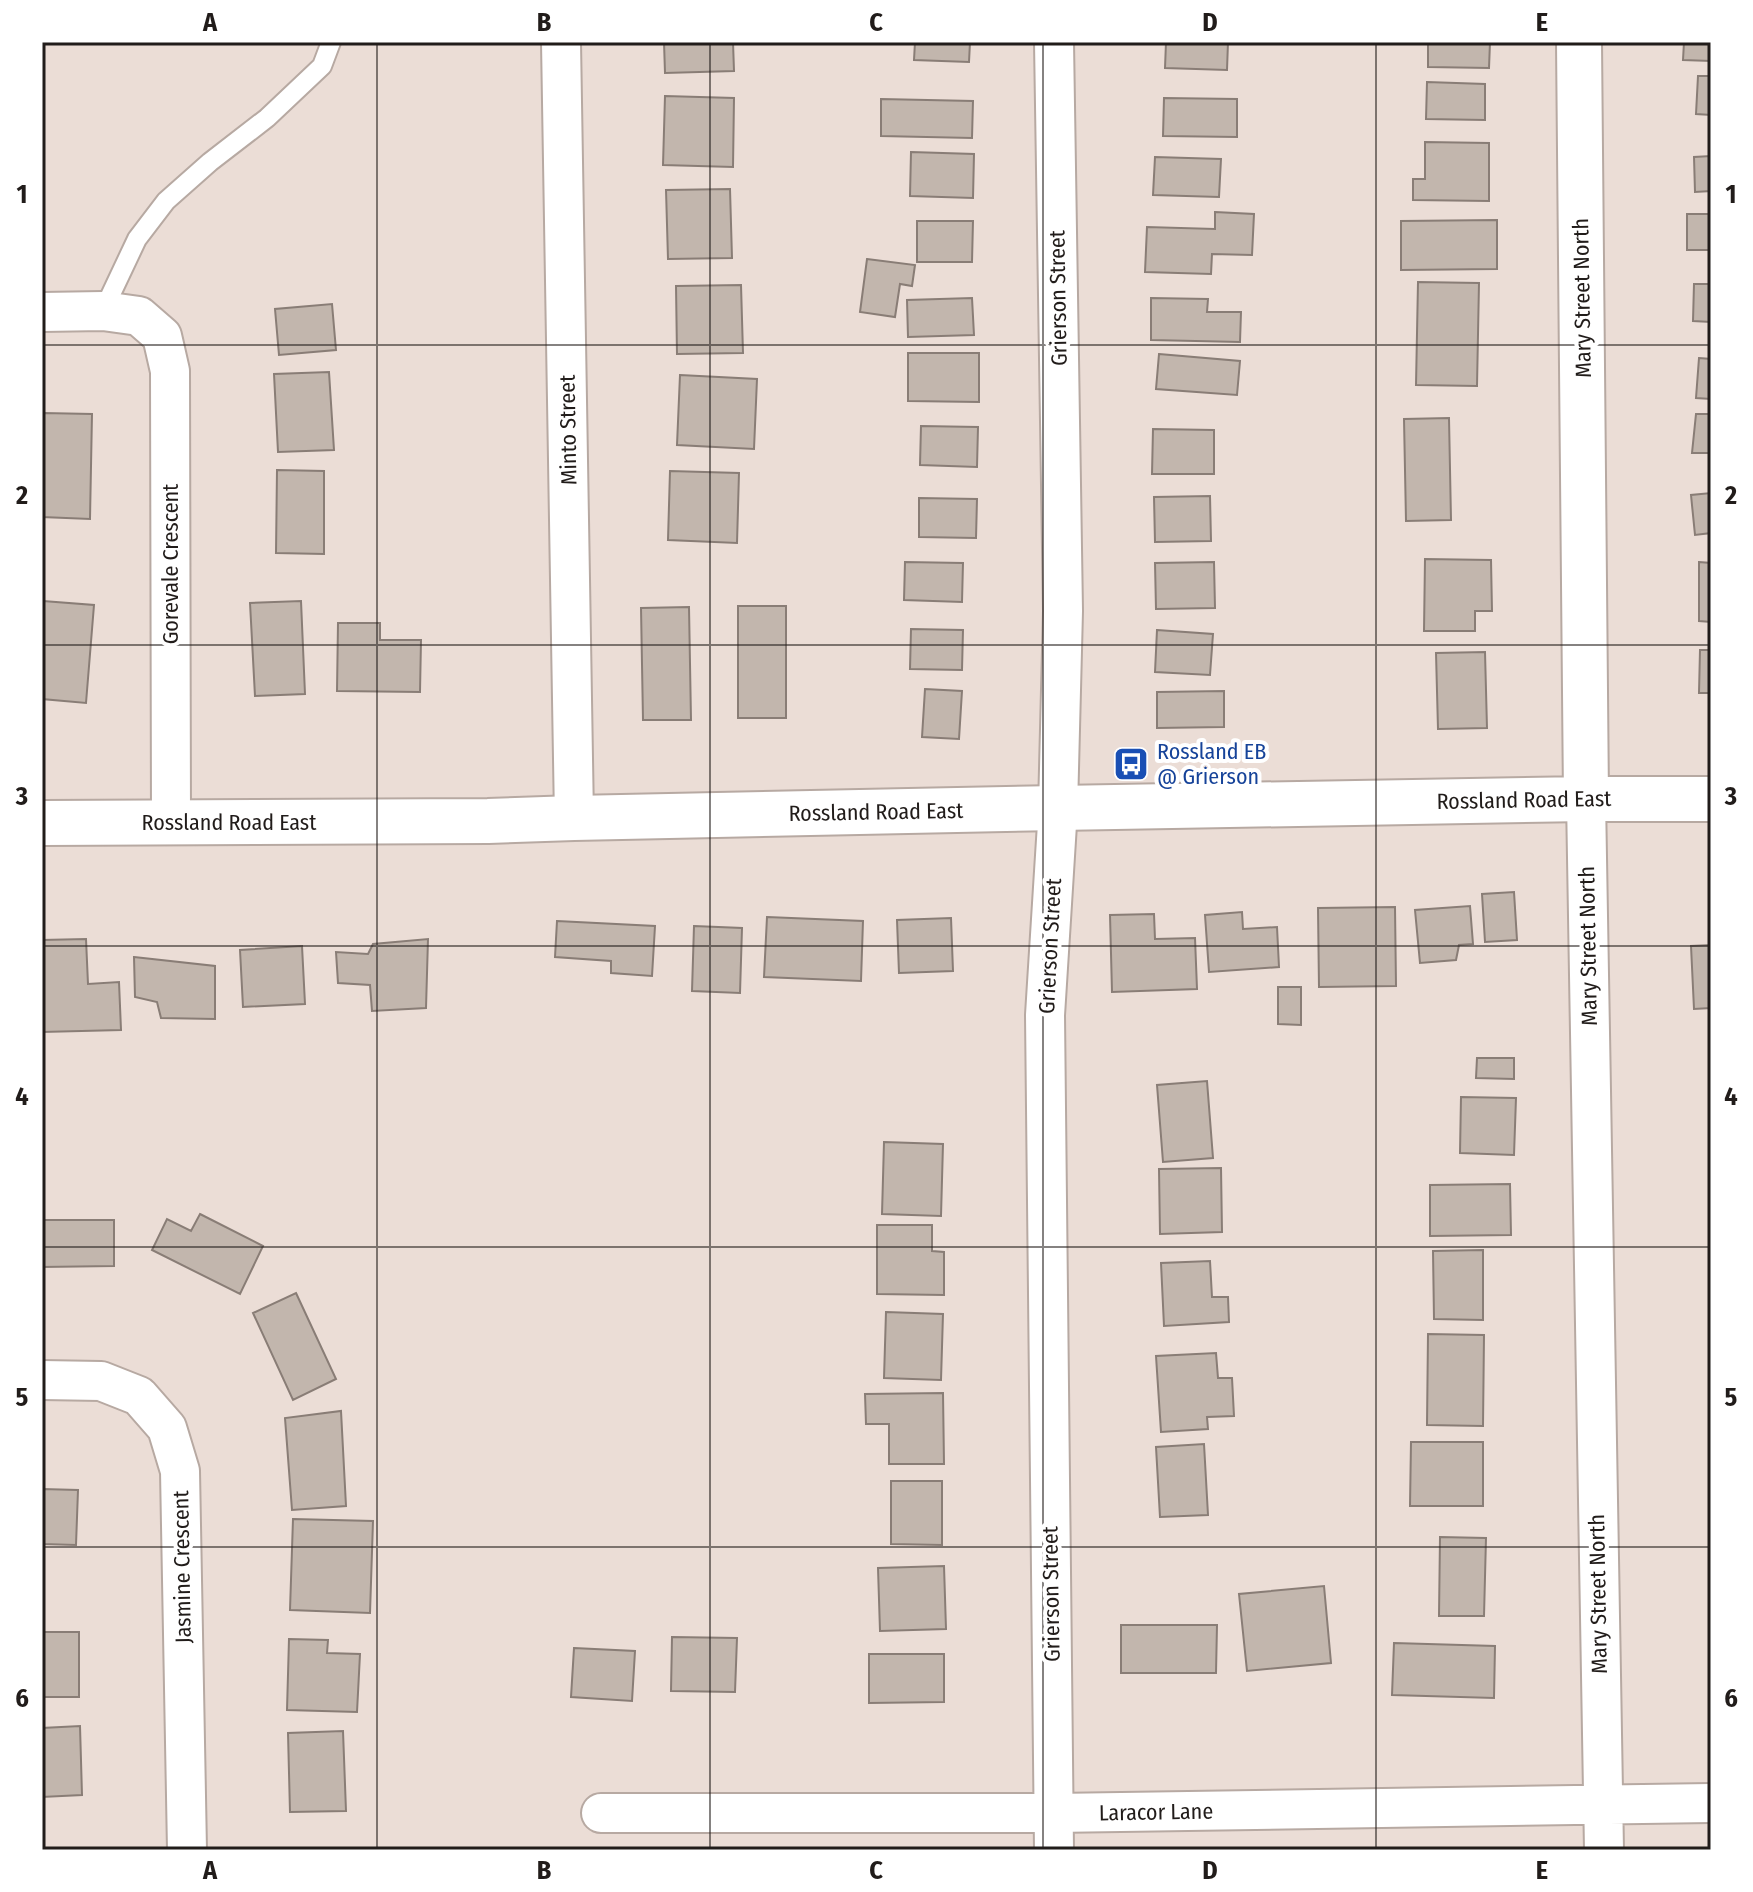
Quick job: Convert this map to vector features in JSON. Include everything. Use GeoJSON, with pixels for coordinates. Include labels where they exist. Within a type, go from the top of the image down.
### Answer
{"type":"FeatureCollection","features":[{"type":"Feature","properties":{"kind":"main road","name":"Mary Street North"},"geometry":{"type":"LineString","coordinates":[[1579,42],[1586,799]]}},
{"type":"Feature","properties":{"kind":"main road","name":"Rossland Road East"},"geometry":{"type":"LineString","coordinates":[[42,823],[472,821],[1058,808],[1711,799]]}},
{"type":"Feature","properties":{"kind":"street","name":"Minto Street"},"geometry":{"type":"LineString","coordinates":[[561,42],[574,818]]}},
{"type":"Feature","properties":{"kind":"street","name":"Grierson Street"},"geometry":{"type":"LineString","coordinates":[[1054,42],[1063,611],[1058,808],[1045,1015],[1054,1832]]}},
{"type":"Feature","properties":{"kind":"street"},"geometry":{"type":"LineString","coordinates":[[42,312],[121,314]]}},
{"type":"Feature","properties":{"kind":"street","name":"Gorevale Crescent"},"geometry":{"type":"LineString","coordinates":[[121,314],[162,336],[170,371],[171,822]]}},
{"type":"Feature","properties":{"kind":"street","name":"Mary Street North"},"geometry":{"type":"LineString","coordinates":[[1586,799],[1604,1850]]}},
{"type":"Feature","properties":{"kind":"street","name":"Jasmine Crescent"},"geometry":{"type":"LineString","coordinates":[[42,1380],[101,1381],[139,1396],[167,1428],[180,1471],[187,1850]]}},
{"type":"Feature","properties":{"kind":"street","name":"Laracor Lane"},"geometry":{"type":"LineString","coordinates":[[601,1813],[1054,1832],[1602,1805],[1711,1803]]}},
{"type":"Feature","properties":{"kind":"lane"},"geometry":{"type":"LineString","coordinates":[[121,314],[137,239],[166,201],[267,118],[322,66],[331,42]]}},
{"type":"Feature","properties":{"kind":"building"},"geometry":{"type":"Polygon","coordinates":[[[664,42],[733,42],[734,71],[665,73],[664,42]]]}},
{"type":"Feature","properties":{"kind":"building"},"geometry":{"type":"Polygon","coordinates":[[[915,42],[970,42],[969,62],[914,60],[915,42]]]}},
{"type":"Feature","properties":{"kind":"building"},"geometry":{"type":"Polygon","coordinates":[[[1166,42],[1228,42],[1227,70],[1165,68],[1166,42]]]}},
{"type":"Feature","properties":{"kind":"building"},"geometry":{"type":"Polygon","coordinates":[[[1428,42],[1490,42],[1489,68],[1428,67],[1428,42]]]}},
{"type":"Feature","properties":{"kind":"building"},"geometry":{"type":"Polygon","coordinates":[[[1684,42],[1711,42],[1711,61],[1683,60],[1684,42]]]}},
{"type":"Feature","properties":{"kind":"building"},"geometry":{"type":"Polygon","coordinates":[[[1698,76],[1711,76],[1711,115],[1696,114],[1698,76]]]}},
{"type":"Feature","properties":{"kind":"building"},"geometry":{"type":"Polygon","coordinates":[[[1427,82],[1485,84],[1485,120],[1426,119],[1427,82]]]}},
{"type":"Feature","properties":{"kind":"building"},"geometry":{"type":"Polygon","coordinates":[[[665,96],[734,98],[733,167],[663,165],[665,96]]]}},
{"type":"Feature","properties":{"kind":"building"},"geometry":{"type":"Polygon","coordinates":[[[1164,98],[1237,99],[1237,137],[1163,136],[1164,98]]]}},
{"type":"Feature","properties":{"kind":"building"},"geometry":{"type":"Polygon","coordinates":[[[881,99],[973,101],[972,138],[881,136],[881,99]]]}},
{"type":"Feature","properties":{"kind":"building"},"geometry":{"type":"Polygon","coordinates":[[[1425,142],[1489,143],[1489,201],[1413,200],[1413,179],[1425,179],[1425,142]]]}},
{"type":"Feature","properties":{"kind":"building"},"geometry":{"type":"Polygon","coordinates":[[[911,152],[974,154],[973,198],[910,196],[911,152]]]}},
{"type":"Feature","properties":{"kind":"building"},"geometry":{"type":"Polygon","coordinates":[[[1711,156],[1711,191],[1695,192],[1694,157],[1711,156]]]}},
{"type":"Feature","properties":{"kind":"building"},"geometry":{"type":"Polygon","coordinates":[[[1155,157],[1221,159],[1219,197],[1153,195],[1155,157]]]}},
{"type":"Feature","properties":{"kind":"building"},"geometry":{"type":"Polygon","coordinates":[[[730,189],[732,258],[668,259],[666,190],[730,189]]]}},
{"type":"Feature","properties":{"kind":"building"},"geometry":{"type":"Polygon","coordinates":[[[1215,212],[1254,214],[1252,255],[1212,254],[1211,274],[1145,272],[1147,227],[1215,229],[1215,212]]]}},
{"type":"Feature","properties":{"kind":"building"},"geometry":{"type":"Polygon","coordinates":[[[1687,214],[1711,214],[1711,250],[1687,250],[1687,214]]]}},
{"type":"Feature","properties":{"kind":"building"},"geometry":{"type":"Polygon","coordinates":[[[1497,220],[1497,269],[1401,270],[1401,221],[1497,220]]]}},
{"type":"Feature","properties":{"kind":"building"},"geometry":{"type":"Polygon","coordinates":[[[917,221],[973,221],[972,262],[917,262],[917,221]]]}},
{"type":"Feature","properties":{"kind":"building"},"geometry":{"type":"Polygon","coordinates":[[[867,259],[915,265],[912,286],[900,284],[895,317],[860,312],[867,259]]]}},
{"type":"Feature","properties":{"kind":"building"},"geometry":{"type":"Polygon","coordinates":[[[1418,282],[1479,283],[1477,386],[1416,385],[1418,282]]]}},
{"type":"Feature","properties":{"kind":"building"},"geometry":{"type":"Polygon","coordinates":[[[1694,284],[1711,284],[1711,322],[1693,321],[1694,284]]]}},
{"type":"Feature","properties":{"kind":"building"},"geometry":{"type":"Polygon","coordinates":[[[741,285],[743,353],[677,354],[676,286],[741,285]]]}},
{"type":"Feature","properties":{"kind":"building"},"geometry":{"type":"Polygon","coordinates":[[[972,298],[974,335],[908,337],[907,300],[972,298]]]}},
{"type":"Feature","properties":{"kind":"building"},"geometry":{"type":"Polygon","coordinates":[[[1151,298],[1208,299],[1207,312],[1241,312],[1240,342],[1151,340],[1151,298]]]}},
{"type":"Feature","properties":{"kind":"building"},"geometry":{"type":"Polygon","coordinates":[[[332,304],[336,350],[279,355],[275,309],[332,304]]]}},
{"type":"Feature","properties":{"kind":"building"},"geometry":{"type":"Polygon","coordinates":[[[908,353],[979,353],[979,402],[908,401],[908,353]]]}},
{"type":"Feature","properties":{"kind":"building"},"geometry":{"type":"Polygon","coordinates":[[[1159,354],[1240,361],[1237,395],[1156,389],[1159,354]]]}},
{"type":"Feature","properties":{"kind":"building"},"geometry":{"type":"Polygon","coordinates":[[[1699,358],[1711,359],[1711,399],[1696,398],[1699,358]]]}},
{"type":"Feature","properties":{"kind":"building"},"geometry":{"type":"Polygon","coordinates":[[[329,372],[334,450],[278,452],[274,374],[329,372]]]}},
{"type":"Feature","properties":{"kind":"building"},"geometry":{"type":"Polygon","coordinates":[[[680,375],[757,379],[754,449],[677,445],[680,375]]]}},
{"type":"Feature","properties":{"kind":"building"},"geometry":{"type":"Polygon","coordinates":[[[43,413],[92,414],[90,519],[42,517],[43,413]]]}},
{"type":"Feature","properties":{"kind":"building"},"geometry":{"type":"Polygon","coordinates":[[[1696,414],[1711,414],[1711,453],[1692,453],[1696,414]]]}},
{"type":"Feature","properties":{"kind":"building"},"geometry":{"type":"Polygon","coordinates":[[[1449,418],[1451,520],[1406,521],[1404,419],[1449,418]]]}},
{"type":"Feature","properties":{"kind":"building"},"geometry":{"type":"Polygon","coordinates":[[[921,426],[978,427],[977,467],[920,465],[921,426]]]}},
{"type":"Feature","properties":{"kind":"building"},"geometry":{"type":"Polygon","coordinates":[[[1153,429],[1214,430],[1214,474],[1152,474],[1153,429]]]}},
{"type":"Feature","properties":{"kind":"building"},"geometry":{"type":"Polygon","coordinates":[[[277,470],[324,471],[324,554],[276,553],[277,470]]]}},
{"type":"Feature","properties":{"kind":"building"},"geometry":{"type":"Polygon","coordinates":[[[670,471],[739,473],[737,543],[668,540],[670,471]]]}},
{"type":"Feature","properties":{"kind":"building"},"geometry":{"type":"Polygon","coordinates":[[[1711,493],[1711,533],[1695,535],[1691,495],[1711,493]]]}},
{"type":"Feature","properties":{"kind":"building"},"geometry":{"type":"Polygon","coordinates":[[[1210,496],[1211,541],[1155,542],[1154,497],[1210,496]]]}},
{"type":"Feature","properties":{"kind":"building"},"geometry":{"type":"Polygon","coordinates":[[[919,498],[977,499],[976,538],[919,537],[919,498]]]}},
{"type":"Feature","properties":{"kind":"building"},"geometry":{"type":"Polygon","coordinates":[[[1425,559],[1491,560],[1492,611],[1475,611],[1475,631],[1424,631],[1425,559]]]}},
{"type":"Feature","properties":{"kind":"building"},"geometry":{"type":"Polygon","coordinates":[[[905,562],[963,563],[962,602],[904,600],[905,562]]]}},
{"type":"Feature","properties":{"kind":"building"},"geometry":{"type":"Polygon","coordinates":[[[1214,562],[1215,608],[1156,609],[1155,563],[1214,562]]]}},
{"type":"Feature","properties":{"kind":"building"},"geometry":{"type":"Polygon","coordinates":[[[1699,562],[1711,563],[1711,622],[1699,621],[1699,562]]]}},
{"type":"Feature","properties":{"kind":"building"},"geometry":{"type":"Polygon","coordinates":[[[43,601],[94,605],[86,703],[42,699],[43,601]]]}},
{"type":"Feature","properties":{"kind":"building"},"geometry":{"type":"Polygon","coordinates":[[[301,601],[305,694],[255,696],[250,603],[301,601]]]}},
{"type":"Feature","properties":{"kind":"building"},"geometry":{"type":"Polygon","coordinates":[[[738,606],[786,606],[786,718],[738,718],[738,606]]]}},
{"type":"Feature","properties":{"kind":"building"},"geometry":{"type":"Polygon","coordinates":[[[689,607],[691,720],[643,720],[641,608],[689,607]]]}},
{"type":"Feature","properties":{"kind":"building"},"geometry":{"type":"Polygon","coordinates":[[[338,623],[380,623],[380,640],[421,640],[420,692],[337,691],[338,623]]]}},
{"type":"Feature","properties":{"kind":"building"},"geometry":{"type":"Polygon","coordinates":[[[911,629],[963,630],[962,670],[910,669],[911,629]]]}},
{"type":"Feature","properties":{"kind":"building"},"geometry":{"type":"Polygon","coordinates":[[[1157,630],[1213,634],[1210,675],[1155,672],[1157,630]]]}},
{"type":"Feature","properties":{"kind":"building"},"geometry":{"type":"Polygon","coordinates":[[[1700,650],[1711,650],[1711,693],[1699,693],[1700,650]]]}},
{"type":"Feature","properties":{"kind":"building"},"geometry":{"type":"Polygon","coordinates":[[[1485,652],[1487,728],[1438,729],[1436,653],[1485,652]]]}},
{"type":"Feature","properties":{"kind":"building"},"geometry":{"type":"Polygon","coordinates":[[[925,689],[962,691],[959,739],[922,737],[925,689]]]}},
{"type":"Feature","properties":{"kind":"building"},"geometry":{"type":"Polygon","coordinates":[[[1224,691],[1224,727],[1157,728],[1157,692],[1224,691]]]}},
{"type":"Feature","properties":{"kind":"building"},"geometry":{"type":"Polygon","coordinates":[[[1514,892],[1517,940],[1485,942],[1482,894],[1514,892]]]}},
{"type":"Feature","properties":{"kind":"building"},"geometry":{"type":"Polygon","coordinates":[[[1470,906],[1473,944],[1459,945],[1456,960],[1420,963],[1415,910],[1470,906]]]}},
{"type":"Feature","properties":{"kind":"building"},"geometry":{"type":"Polygon","coordinates":[[[1395,907],[1396,986],[1319,987],[1318,908],[1395,907]]]}},
{"type":"Feature","properties":{"kind":"building"},"geometry":{"type":"Polygon","coordinates":[[[1242,912],[1243,929],[1277,927],[1279,967],[1209,972],[1205,915],[1242,912]]]}},
{"type":"Feature","properties":{"kind":"building"},"geometry":{"type":"Polygon","coordinates":[[[1154,914],[1155,939],[1195,938],[1197,989],[1112,992],[1110,915],[1154,914]]]}},
{"type":"Feature","properties":{"kind":"building"},"geometry":{"type":"Polygon","coordinates":[[[767,917],[863,921],[861,981],[764,977],[767,917]]]}},
{"type":"Feature","properties":{"kind":"building"},"geometry":{"type":"Polygon","coordinates":[[[951,918],[953,971],[899,973],[897,920],[951,918]]]}},
{"type":"Feature","properties":{"kind":"building"},"geometry":{"type":"Polygon","coordinates":[[[557,921],[655,926],[652,976],[611,973],[611,961],[555,957],[557,921]]]}},
{"type":"Feature","properties":{"kind":"building"},"geometry":{"type":"Polygon","coordinates":[[[694,926],[742,928],[740,993],[692,991],[694,926]]]}},
{"type":"Feature","properties":{"kind":"building"},"geometry":{"type":"Polygon","coordinates":[[[86,939],[88,984],[119,982],[121,1030],[42,1032],[42,940],[86,939]]]}},
{"type":"Feature","properties":{"kind":"building"},"geometry":{"type":"Polygon","coordinates":[[[428,939],[426,1008],[372,1011],[370,985],[338,983],[336,952],[368,954],[373,944],[428,939]]]}},
{"type":"Feature","properties":{"kind":"building"},"geometry":{"type":"Polygon","coordinates":[[[1711,945],[1711,1008],[1694,1009],[1691,946],[1711,945]]]}},
{"type":"Feature","properties":{"kind":"building"},"geometry":{"type":"Polygon","coordinates":[[[302,946],[305,1004],[243,1007],[240,950],[302,946]]]}},
{"type":"Feature","properties":{"kind":"building"},"geometry":{"type":"Polygon","coordinates":[[[134,957],[215,966],[215,1019],[161,1018],[157,1002],[135,997],[134,957]]]}},
{"type":"Feature","properties":{"kind":"building"},"geometry":{"type":"Polygon","coordinates":[[[1278,987],[1301,987],[1301,1025],[1278,1024],[1278,987]]]}},
{"type":"Feature","properties":{"kind":"building"},"geometry":{"type":"Polygon","coordinates":[[[1477,1058],[1514,1058],[1514,1079],[1476,1078],[1477,1058]]]}},
{"type":"Feature","properties":{"kind":"building"},"geometry":{"type":"Polygon","coordinates":[[[1207,1081],[1213,1158],[1163,1162],[1157,1085],[1207,1081]]]}},
{"type":"Feature","properties":{"kind":"building"},"geometry":{"type":"Polygon","coordinates":[[[1461,1097],[1516,1098],[1514,1155],[1460,1153],[1461,1097]]]}},
{"type":"Feature","properties":{"kind":"building"},"geometry":{"type":"Polygon","coordinates":[[[884,1142],[943,1144],[941,1216],[882,1214],[884,1142]]]}},
{"type":"Feature","properties":{"kind":"building"},"geometry":{"type":"Polygon","coordinates":[[[1221,1168],[1222,1232],[1160,1234],[1159,1169],[1221,1168]]]}},
{"type":"Feature","properties":{"kind":"building"},"geometry":{"type":"Polygon","coordinates":[[[1510,1184],[1511,1235],[1430,1236],[1430,1185],[1510,1184]]]}},
{"type":"Feature","properties":{"kind":"building"},"geometry":{"type":"Polygon","coordinates":[[[200,1214],[263,1246],[240,1294],[152,1250],[167,1219],[191,1231],[200,1214]]]}},
{"type":"Feature","properties":{"kind":"building"},"geometry":{"type":"Polygon","coordinates":[[[42,1220],[114,1220],[114,1266],[42,1267],[42,1220]]]}},
{"type":"Feature","properties":{"kind":"building"},"geometry":{"type":"Polygon","coordinates":[[[877,1225],[932,1225],[932,1251],[944,1252],[944,1295],[877,1294],[877,1225]]]}},
{"type":"Feature","properties":{"kind":"building"},"geometry":{"type":"Polygon","coordinates":[[[1483,1250],[1483,1320],[1434,1319],[1433,1251],[1483,1250]]]}},
{"type":"Feature","properties":{"kind":"building"},"geometry":{"type":"Polygon","coordinates":[[[1210,1261],[1212,1297],[1228,1297],[1229,1322],[1164,1326],[1161,1263],[1210,1261]]]}},
{"type":"Feature","properties":{"kind":"building"},"geometry":{"type":"Polygon","coordinates":[[[296,1293],[336,1379],[293,1400],[253,1313],[296,1293]]]}},
{"type":"Feature","properties":{"kind":"building"},"geometry":{"type":"Polygon","coordinates":[[[886,1312],[943,1314],[941,1380],[884,1378],[886,1312]]]}},
{"type":"Feature","properties":{"kind":"building"},"geometry":{"type":"Polygon","coordinates":[[[1428,1334],[1484,1335],[1483,1426],[1427,1425],[1428,1334]]]}},
{"type":"Feature","properties":{"kind":"building"},"geometry":{"type":"Polygon","coordinates":[[[1216,1353],[1218,1378],[1232,1378],[1234,1416],[1207,1417],[1208,1429],[1161,1432],[1156,1356],[1216,1353]]]}},
{"type":"Feature","properties":{"kind":"building"},"geometry":{"type":"Polygon","coordinates":[[[943,1393],[944,1464],[889,1464],[889,1424],[866,1424],[865,1394],[943,1393]]]}},
{"type":"Feature","properties":{"kind":"building"},"geometry":{"type":"Polygon","coordinates":[[[341,1411],[346,1506],[292,1510],[285,1418],[341,1411]]]}},
{"type":"Feature","properties":{"kind":"building"},"geometry":{"type":"Polygon","coordinates":[[[1411,1442],[1483,1442],[1483,1506],[1410,1506],[1411,1442]]]}},
{"type":"Feature","properties":{"kind":"building"},"geometry":{"type":"Polygon","coordinates":[[[1204,1444],[1208,1515],[1160,1517],[1156,1447],[1204,1444]]]}},
{"type":"Feature","properties":{"kind":"building"},"geometry":{"type":"Polygon","coordinates":[[[891,1481],[942,1481],[942,1545],[891,1544],[891,1481]]]}},
{"type":"Feature","properties":{"kind":"building"},"geometry":{"type":"Polygon","coordinates":[[[42,1489],[78,1490],[76,1545],[42,1544],[42,1489]]]}},
{"type":"Feature","properties":{"kind":"building"},"geometry":{"type":"Polygon","coordinates":[[[293,1519],[373,1521],[370,1613],[290,1610],[293,1519]]]}},
{"type":"Feature","properties":{"kind":"building"},"geometry":{"type":"Polygon","coordinates":[[[1440,1537],[1486,1538],[1484,1616],[1439,1616],[1440,1537]]]}},
{"type":"Feature","properties":{"kind":"building"},"geometry":{"type":"Polygon","coordinates":[[[944,1566],[946,1629],[880,1631],[878,1568],[944,1566]]]}},
{"type":"Feature","properties":{"kind":"building"},"geometry":{"type":"Polygon","coordinates":[[[1324,1586],[1331,1663],[1247,1671],[1239,1594],[1324,1586]]]}},
{"type":"Feature","properties":{"kind":"building"},"geometry":{"type":"Polygon","coordinates":[[[1121,1625],[1217,1625],[1216,1673],[1121,1673],[1121,1625]]]}},
{"type":"Feature","properties":{"kind":"building"},"geometry":{"type":"Polygon","coordinates":[[[42,1632],[79,1632],[79,1697],[42,1697],[42,1632]]]}},
{"type":"Feature","properties":{"kind":"building"},"geometry":{"type":"Polygon","coordinates":[[[672,1637],[737,1638],[735,1692],[671,1691],[672,1637]]]}},
{"type":"Feature","properties":{"kind":"building"},"geometry":{"type":"Polygon","coordinates":[[[289,1639],[328,1640],[327,1653],[360,1654],[357,1712],[287,1710],[289,1639]]]}},
{"type":"Feature","properties":{"kind":"building"},"geometry":{"type":"Polygon","coordinates":[[[1394,1643],[1495,1646],[1494,1698],[1392,1695],[1394,1643]]]}},
{"type":"Feature","properties":{"kind":"building"},"geometry":{"type":"Polygon","coordinates":[[[574,1648],[635,1651],[632,1701],[571,1697],[574,1648]]]}},
{"type":"Feature","properties":{"kind":"building"},"geometry":{"type":"Polygon","coordinates":[[[869,1654],[944,1654],[944,1702],[869,1703],[869,1654]]]}},
{"type":"Feature","properties":{"kind":"building"},"geometry":{"type":"Polygon","coordinates":[[[80,1726],[82,1795],[42,1797],[42,1728],[80,1726]]]}},
{"type":"Feature","properties":{"kind":"building"},"geometry":{"type":"Polygon","coordinates":[[[343,1731],[346,1811],[290,1812],[288,1733],[343,1731]]]}},
{"type":"Feature","properties":{"kind":"place","name":"Rossland EB @ Grierson"},"geometry":{"type":"Point","coordinates":[1131,764]}}]}
